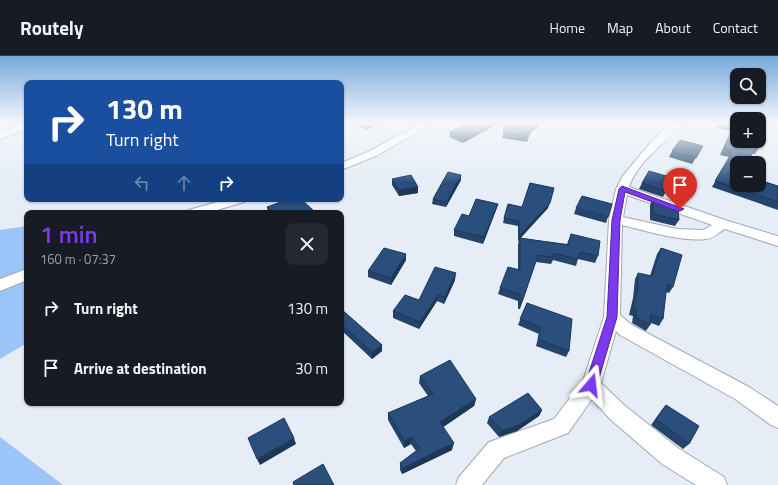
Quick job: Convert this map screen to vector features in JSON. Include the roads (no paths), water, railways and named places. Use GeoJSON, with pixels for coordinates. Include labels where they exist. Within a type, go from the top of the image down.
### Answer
{"type":"FeatureCollection","features":[{"type":"Feature","properties":{"kind":"street"},"geometry":{"type":"LineString","coordinates":[[344,166],[372,154],[392,143]]}},
{"type":"Feature","properties":{"kind":"street"},"geometry":{"type":"LineString","coordinates":[[467,485],[497,450],[562,426],[591,385],[612,317],[616,220],[622,189],[626,178],[656,143]]}},
{"type":"Feature","properties":{"kind":"street"},"geometry":{"type":"LineString","coordinates":[[622,189],[723,224],[763,235],[778,241]]}},
{"type":"Feature","properties":{"kind":"street"},"geometry":{"type":"LineString","coordinates":[[202,210],[225,202]]}},
{"type":"Feature","properties":{"kind":"street"},"geometry":{"type":"LineString","coordinates":[[616,220],[677,233],[706,235],[723,224]]}},
{"type":"Feature","properties":{"kind":"street"},"geometry":{"type":"LineString","coordinates":[[0,284],[24,275]]}},
{"type":"Feature","properties":{"kind":"street"},"geometry":{"type":"LineString","coordinates":[[612,317],[626,330],[742,393],[778,418]]}},
{"type":"Feature","properties":{"kind":"street"},"geometry":{"type":"LineString","coordinates":[[591,385],[617,412],[670,456],[716,485]]}}]}
